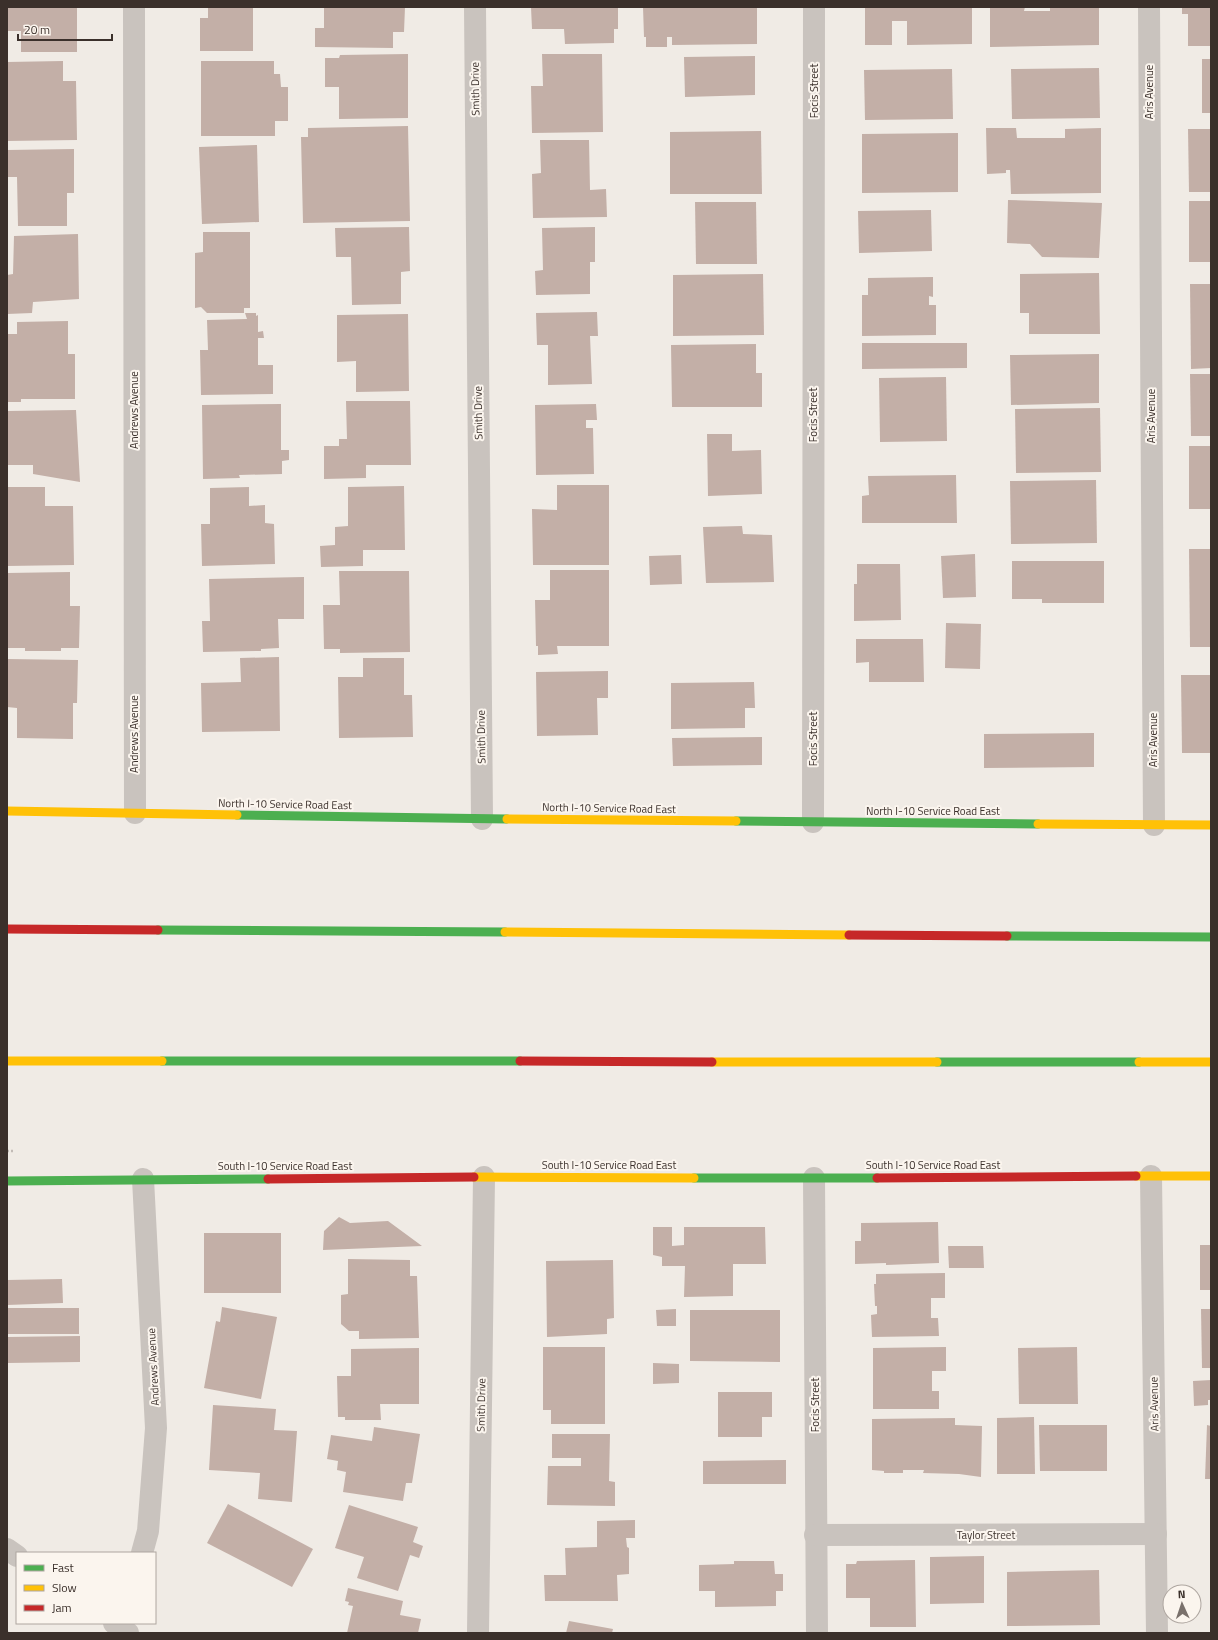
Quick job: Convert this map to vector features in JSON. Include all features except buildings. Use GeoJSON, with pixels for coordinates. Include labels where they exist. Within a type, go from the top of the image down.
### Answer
{"type":"FeatureCollection","features":[{"type":"Feature","properties":{"kind":"main road","name":"North I-10 Service Road East"},"geometry":{"type":"LineString","coordinates":[[7,810],[482,819],[1211,825]]}},
{"type":"Feature","properties":{"kind":"main road"},"geometry":{"type":"LineString","coordinates":[[7,929],[1211,937]]}},
{"type":"Feature","properties":{"kind":"main road"},"geometry":{"type":"LineString","coordinates":[[7,1061],[1211,1062]]}},
{"type":"Feature","properties":{"kind":"main road","name":"South I-10 Service Road East"},"geometry":{"type":"LineString","coordinates":[[7,1181],[484,1177],[814,1178],[1211,1176]]}},
{"type":"Feature","properties":{"kind":"street","name":"Andrews Avenue"},"geometry":{"type":"LineString","coordinates":[[134,7],[135,813]]}},
{"type":"Feature","properties":{"kind":"street","name":"Smith Drive"},"geometry":{"type":"LineString","coordinates":[[475,7],[482,819]]}},
{"type":"Feature","properties":{"kind":"street","name":"Focis Street"},"geometry":{"type":"LineString","coordinates":[[813,822],[814,7]]}},
{"type":"Feature","properties":{"kind":"street","name":"Aris Avenue"},"geometry":{"type":"LineString","coordinates":[[1149,7],[1154,824]]}},
{"type":"Feature","properties":{"kind":"street","name":"Aris Avenue"},"geometry":{"type":"LineString","coordinates":[[1151,1176],[1157,1633]]}},
{"type":"Feature","properties":{"kind":"street","name":"Smith Drive"},"geometry":{"type":"LineString","coordinates":[[478,1633],[484,1177]]}},
{"type":"Feature","properties":{"kind":"street","name":"Focis Street"},"geometry":{"type":"LineString","coordinates":[[814,1178],[817,1633]]}},
{"type":"Feature","properties":{"kind":"street","name":"Andrews Avenue"},"geometry":{"type":"LineString","coordinates":[[142,1552],[148,1531],[156,1428],[143,1179]]}},
{"type":"Feature","properties":{"kind":"street","name":"Taylor Street"},"geometry":{"type":"LineString","coordinates":[[816,1535],[1156,1534]]}},
{"type":"Feature","properties":{"kind":"street"},"geometry":{"type":"LineString","coordinates":[[7,1549],[16,1555]]}},
{"type":"Feature","properties":{"kind":"traffic: fast"},"geometry":{"type":"LineString","coordinates":[[237,815],[507,819]]}},
{"type":"Feature","properties":{"kind":"traffic: fast"},"geometry":{"type":"LineString","coordinates":[[736,821],[1038,824]]}},
{"type":"Feature","properties":{"kind":"traffic: fast"},"geometry":{"type":"LineString","coordinates":[[158,930],[505,932]]}},
{"type":"Feature","properties":{"kind":"traffic: fast"},"geometry":{"type":"LineString","coordinates":[[1007,936],[1211,937]]}},
{"type":"Feature","properties":{"kind":"traffic: fast"},"geometry":{"type":"LineString","coordinates":[[162,1061],[520,1061]]}},
{"type":"Feature","properties":{"kind":"traffic: fast"},"geometry":{"type":"LineString","coordinates":[[937,1062],[1139,1062]]}},
{"type":"Feature","properties":{"kind":"traffic: fast"},"geometry":{"type":"LineString","coordinates":[[694,1178],[877,1178]]}},
{"type":"Feature","properties":{"kind":"traffic: fast"},"geometry":{"type":"LineString","coordinates":[[7,1181],[268,1179]]}},
{"type":"Feature","properties":{"kind":"traffic: slow"},"geometry":{"type":"LineString","coordinates":[[7,811],[237,815]]}},
{"type":"Feature","properties":{"kind":"traffic: slow"},"geometry":{"type":"LineString","coordinates":[[507,819],[736,821]]}},
{"type":"Feature","properties":{"kind":"traffic: slow"},"geometry":{"type":"LineString","coordinates":[[1038,824],[1211,825]]}},
{"type":"Feature","properties":{"kind":"traffic: slow"},"geometry":{"type":"LineString","coordinates":[[505,932],[849,935]]}},
{"type":"Feature","properties":{"kind":"traffic: slow"},"geometry":{"type":"LineString","coordinates":[[7,1061],[162,1061]]}},
{"type":"Feature","properties":{"kind":"traffic: slow"},"geometry":{"type":"LineString","coordinates":[[712,1062],[937,1062]]}},
{"type":"Feature","properties":{"kind":"traffic: slow"},"geometry":{"type":"LineString","coordinates":[[1139,1062],[1211,1062]]}},
{"type":"Feature","properties":{"kind":"traffic: slow"},"geometry":{"type":"LineString","coordinates":[[1136,1176],[1211,1176]]}},
{"type":"Feature","properties":{"kind":"traffic: slow"},"geometry":{"type":"LineString","coordinates":[[474,1177],[694,1178]]}},
{"type":"Feature","properties":{"kind":"traffic: jam"},"geometry":{"type":"LineString","coordinates":[[7,929],[158,930]]}},
{"type":"Feature","properties":{"kind":"traffic: jam"},"geometry":{"type":"LineString","coordinates":[[849,935],[1007,936]]}},
{"type":"Feature","properties":{"kind":"traffic: jam"},"geometry":{"type":"LineString","coordinates":[[520,1061],[712,1062]]}},
{"type":"Feature","properties":{"kind":"traffic: jam"},"geometry":{"type":"LineString","coordinates":[[877,1178],[1136,1176]]}},
{"type":"Feature","properties":{"kind":"traffic: jam"},"geometry":{"type":"LineString","coordinates":[[268,1179],[474,1177]]}}]}
